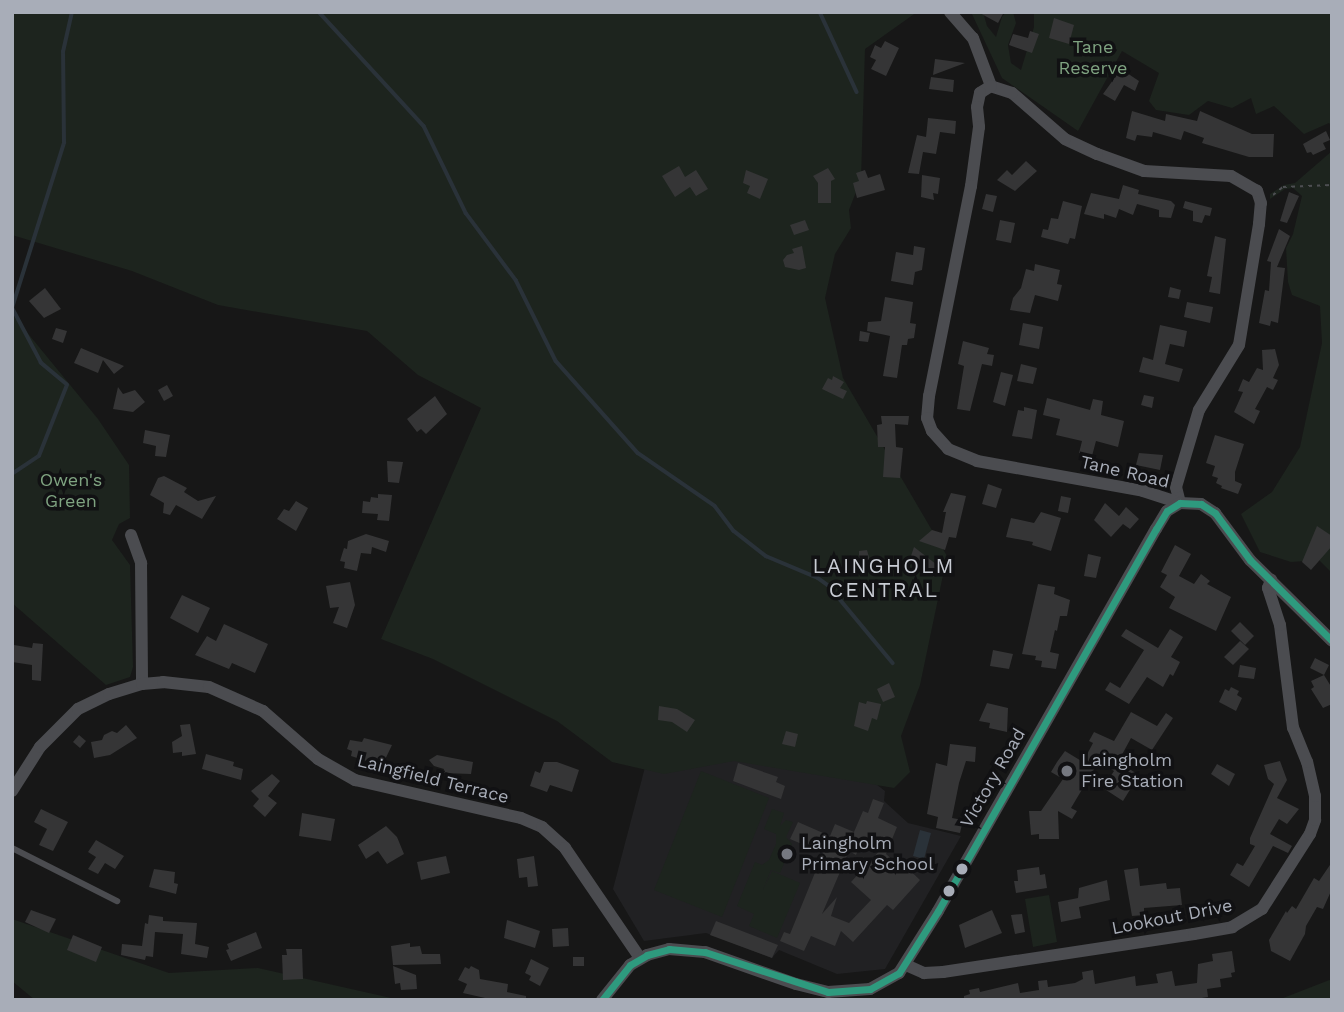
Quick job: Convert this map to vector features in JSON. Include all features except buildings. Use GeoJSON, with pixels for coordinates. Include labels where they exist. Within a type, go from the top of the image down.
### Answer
{"type":"FeatureCollection","features":[{"type":"Feature","properties":{"kind":"street"},"geometry":{"type":"LineString","coordinates":[[950,12],[974,38],[991,86],[1012,93],[1065,139],[1144,171],[1231,176],[1257,191],[1261,202]]}},
{"type":"Feature","properties":{"kind":"street","name":"Tane Road"},"geometry":{"type":"LineString","coordinates":[[991,86],[980,93],[977,107],[979,127],[971,186],[929,396],[927,418],[932,432],[948,449],[977,461],[1143,491],[1180,503]]}},
{"type":"Feature","properties":{"kind":"street","name":"Tane Road"},"geometry":{"type":"LineString","coordinates":[[1180,503],[1176,487],[1199,410],[1239,345],[1261,202]]}},
{"type":"Feature","properties":{"kind":"street"},"geometry":{"type":"LineString","coordinates":[[1180,503],[1201,504],[1215,513],[1250,560],[1332,640]]}},
{"type":"Feature","properties":{"kind":"street","name":"Victory Road"},"geometry":{"type":"LineString","coordinates":[[602,1000],[620,975],[640,958],[669,949],[693,949],[796,984],[843,993],[881,985],[905,965],[1156,529],[1167,511],[1180,503]]}},
{"type":"Feature","properties":{"kind":"street"},"geometry":{"type":"LineString","coordinates":[[131,535],[141,563],[142,684]]}},
{"type":"Feature","properties":{"kind":"street","name":"Lookout Drive"},"geometry":{"type":"LineString","coordinates":[[905,965],[924,973],[943,972],[1194,934],[1232,927],[1262,909],[1310,835],[1315,820],[1315,796],[1307,762],[1293,729],[1280,625],[1268,588],[1271,580]]}},
{"type":"Feature","properties":{"kind":"street","name":"Laingfield Terrace"},"geometry":{"type":"LineString","coordinates":[[12,790],[40,747],[78,709],[109,694],[142,684],[191,685],[229,694],[263,711],[318,759],[355,780],[520,818],[542,827],[565,848],[640,958]]}},
{"type":"Feature","properties":{"kind":"lane"},"geometry":{"type":"LineString","coordinates":[[12,848],[117,901]]}},
{"type":"Feature","properties":{"kind":"path"},"geometry":{"type":"LineString","coordinates":[[1261,202],[1283,187],[1332,185]]}},
{"type":"Feature","properties":{"kind":"shaded area","name":"Laingholm Primary School"},"geometry":{"type":"Polygon","coordinates":[[[654,733],[872,781],[885,791],[884,801],[908,823],[961,836],[885,969],[837,974],[779,950],[772,958],[706,933],[644,941],[613,889],[654,733]]]}},
{"type":"Feature","properties":{"kind":"shaded area"},"geometry":{"type":"Polygon","coordinates":[[[920,830],[931,833],[924,859],[913,856],[920,830]]]}},
{"type":"Feature","properties":{"kind":"green space"},"geometry":{"type":"Polygon","coordinates":[[[12,12],[917,12],[865,49],[861,179],[849,210],[851,228],[835,254],[825,298],[843,378],[947,556],[920,685],[901,736],[910,772],[894,788],[734,761],[664,774],[612,762],[557,721],[433,659],[381,639],[481,408],[418,375],[367,331],[218,305],[132,271],[12,235],[12,12]]]}},
{"type":"Feature","properties":{"kind":"green space","name":"Tane Reserve"},"geometry":{"type":"Polygon","coordinates":[[[971,12],[983,12],[987,26],[996,37],[1002,17],[1006,12],[1013,12],[1016,23],[1008,45],[1011,63],[1021,70],[1034,27],[1034,12],[1332,12],[1332,126],[1329,123],[1304,134],[1274,106],[1256,114],[1251,98],[1232,108],[1208,101],[1189,115],[1156,110],[1149,101],[1159,73],[1122,51],[1078,131],[1002,78],[971,12]]]}},
{"type":"Feature","properties":{"kind":"green space"},"geometry":{"type":"Polygon","coordinates":[[[1332,151],[1332,573],[1319,560],[1291,562],[1260,552],[1241,514],[1272,492],[1300,447],[1322,343],[1320,306],[1292,295],[1288,282],[1286,248],[1293,234],[1302,196],[1293,188],[1285,189],[1270,199],[1270,194],[1284,185],[1295,183],[1332,151]]]}},
{"type":"Feature","properties":{"kind":"green space","name":"Owen's Green"},"geometry":{"type":"Polygon","coordinates":[[[12,314],[98,419],[129,465],[130,518],[119,524],[112,540],[130,565],[133,667],[130,677],[106,685],[12,603],[12,314]]]}},
{"type":"Feature","properties":{"kind":"green space"},"geometry":{"type":"Polygon","coordinates":[[[701,771],[769,798],[722,917],[654,890],[701,771]]]}},
{"type":"Feature","properties":{"kind":"green space"},"geometry":{"type":"Polygon","coordinates":[[[772,809],[784,813],[780,826],[786,820],[793,822],[786,837],[792,844],[780,873],[771,870],[763,890],[772,871],[800,883],[777,938],[749,926],[754,914],[737,906],[755,862],[762,865],[769,860],[776,844],[776,834],[764,829],[772,809]]]}},
{"type":"Feature","properties":{"kind":"green space"},"geometry":{"type":"Polygon","coordinates":[[[1049,895],[1057,942],[1033,947],[1025,899],[1049,895]]]}},
{"type":"Feature","properties":{"kind":"green space"},"geometry":{"type":"Polygon","coordinates":[[[12,919],[169,973],[258,968],[400,1000],[35,1000],[12,981],[12,919]]]}},
{"type":"Feature","properties":{"kind":"green space"},"geometry":{"type":"Polygon","coordinates":[[[1332,979],[1332,1000],[1278,1000],[1332,979]]]}},
{"type":"Feature","properties":{"kind":"waterway"},"geometry":{"type":"LineString","coordinates":[[12,308],[64,143],[63,52],[72,12]]}},
{"type":"Feature","properties":{"kind":"waterway"},"geometry":{"type":"LineString","coordinates":[[319,12],[424,126],[466,213],[516,280],[556,361],[638,453],[715,506],[734,531],[766,556],[818,578],[829,586],[893,663]]}},
{"type":"Feature","properties":{"kind":"waterway"},"geometry":{"type":"LineString","coordinates":[[820,12],[857,92]]}},
{"type":"Feature","properties":{"kind":"waterway"},"geometry":{"type":"LineString","coordinates":[[12,308],[41,363],[67,385],[39,456],[12,474]]}},
{"type":"Feature","properties":{"kind":"transit line"},"geometry":{"type":"LineString","coordinates":[[602,1000],[630,965],[647,955],[669,949],[705,952],[828,992],[870,989],[899,973],[938,911],[1156,529],[1167,511],[1180,503],[1201,504],[1215,513],[1250,560],[1332,641]]}},
{"type":"Feature","properties":{"kind":"place","name":"Laingholm Fire Station"},"geometry":{"type":"Point","coordinates":[1067,771]}},
{"type":"Feature","properties":{"kind":"place","name":"Laingholm Primary School"},"geometry":{"type":"Point","coordinates":[787,854]}},
{"type":"Feature","properties":{"kind":"district","name":"LAINGHOLM CENTRAL"},"geometry":{"type":"Point","coordinates":[884,578]}}]}
